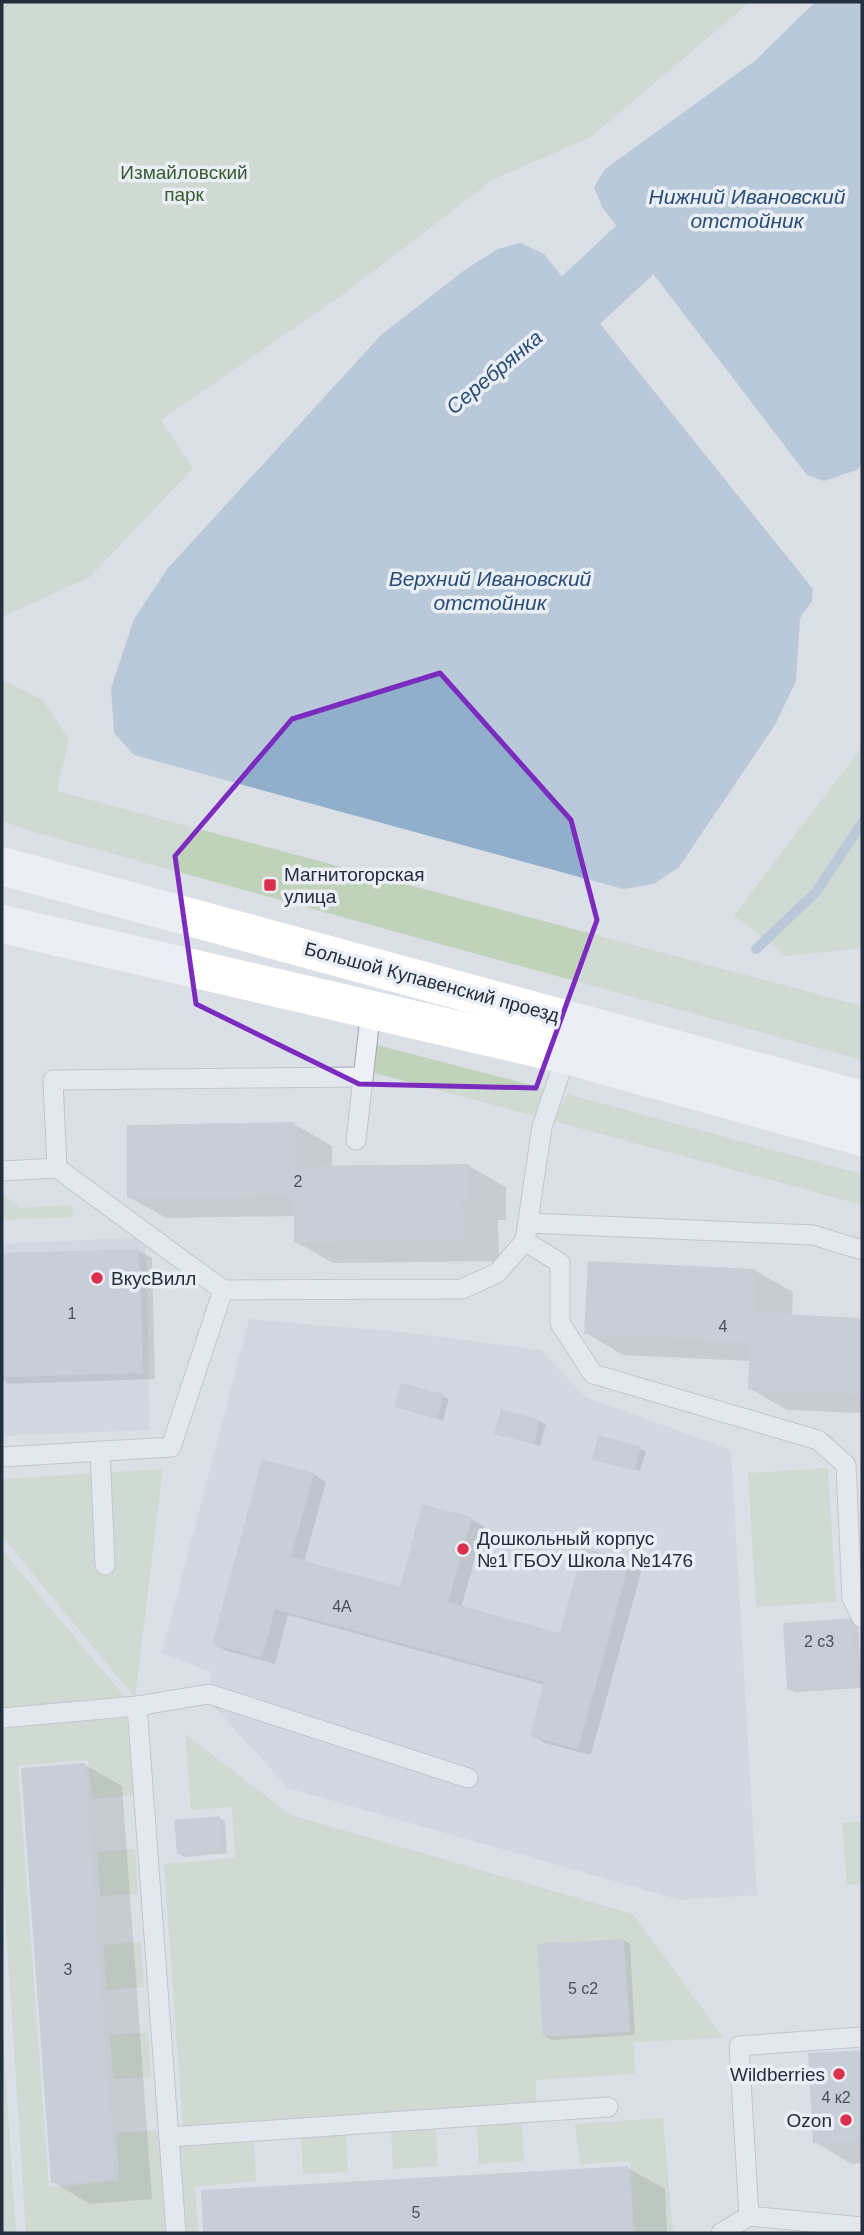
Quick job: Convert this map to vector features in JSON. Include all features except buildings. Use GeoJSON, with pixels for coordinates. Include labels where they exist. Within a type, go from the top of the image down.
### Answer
{"type":"FeatureCollection","features":[{"type":"Feature","properties":{"kind":"main road","name":"Большой Купавенский проезд"},"geometry":{"type":"LineString","coordinates":[[2,866],[862,1100]]}},
{"type":"Feature","properties":{"kind":"main road","name":"Большой Купавенский проезд"},"geometry":{"type":"LineString","coordinates":[[2,924],[566,1055],[862,1137]]}},
{"type":"Feature","properties":{"kind":"lane"},"geometry":{"type":"LineString","coordinates":[[356,1140],[371,1009]]}},
{"type":"Feature","properties":{"kind":"lane"},"geometry":{"type":"LineString","coordinates":[[2,1171],[57,1168],[223,1290],[462,1289],[497,1273],[526,1232],[542,1127],[566,1055]]}},
{"type":"Feature","properties":{"kind":"lane"},"geometry":{"type":"LineString","coordinates":[[57,1168],[53,1080],[362,1077]]}},
{"type":"Feature","properties":{"kind":"lane"},"geometry":{"type":"LineString","coordinates":[[526,1232],[813,1235],[862,1251]]}},
{"type":"Feature","properties":{"kind":"lane"},"geometry":{"type":"LineString","coordinates":[[526,1232],[560,1263],[559,1322],[593,1374],[818,1440],[846,1465],[852,1598],[862,1618]]}},
{"type":"Feature","properties":{"kind":"lane"},"geometry":{"type":"LineString","coordinates":[[2,1457],[171,1447],[223,1290]]}},
{"type":"Feature","properties":{"kind":"lane"},"geometry":{"type":"LineString","coordinates":[[100,1451],[105,1565]]}},
{"type":"Feature","properties":{"kind":"lane"},"geometry":{"type":"LineString","coordinates":[[2,1718],[137,1706],[209,1695],[468,1778]]}},
{"type":"Feature","properties":{"kind":"lane"},"geometry":{"type":"LineString","coordinates":[[137,1706],[176,2233]]}},
{"type":"Feature","properties":{"kind":"lane"},"geometry":{"type":"LineString","coordinates":[[749,2216],[739,2046],[862,2037]]}},
{"type":"Feature","properties":{"kind":"lane"},"geometry":{"type":"LineString","coordinates":[[169,2137],[608,2107]]}},
{"type":"Feature","properties":{"kind":"lane"},"geometry":{"type":"LineString","coordinates":[[723,2232],[749,2216],[862,2227]]}},
{"type":"Feature","properties":{"kind":"highlighted area"},"geometry":{"type":"Polygon","coordinates":[[[440,673],[571,820],[597,920],[536,1088],[359,1084],[196,1004],[175,856],[292,719],[440,673]]]}},
{"type":"Feature","properties":{"kind":"shaded area"},"geometry":{"type":"Polygon","coordinates":[[[146,1237],[150,1430],[2,1436],[2,1244],[146,1237]]]}},
{"type":"Feature","properties":{"kind":"shaded area","name":"Дошкольный корпус №1 ГБОУ Школа №1476"},"geometry":{"type":"Polygon","coordinates":[[[249,1319],[402,1332],[541,1350],[586,1397],[731,1450],[757,1895],[680,1900],[288,1788],[208,1700],[211,1672],[162,1653],[249,1319]]]}},
{"type":"Feature","properties":{"kind":"green space","name":"Измайловский парк"},"geometry":{"type":"Polygon","coordinates":[[[2,2],[750,2],[591,137],[494,179],[345,293],[161,420],[193,468],[90,577],[2,617],[2,2]]]}},
{"type":"Feature","properties":{"kind":"green space"},"geometry":{"type":"Polygon","coordinates":[[[2,682],[43,700],[69,739],[57,791],[862,1006],[862,1060],[37,833],[2,821],[2,682]]]}},
{"type":"Feature","properties":{"kind":"green space"},"geometry":{"type":"Polygon","coordinates":[[[862,747],[862,948],[786,956],[734,915],[862,747]]]}},
{"type":"Feature","properties":{"kind":"green space"},"geometry":{"type":"Polygon","coordinates":[[[377,1045],[551,1090],[538,1117],[371,1072],[377,1045]]]}},
{"type":"Feature","properties":{"kind":"green space"},"geometry":{"type":"Polygon","coordinates":[[[567,1094],[862,1174],[862,1205],[553,1121],[567,1094]]]}},
{"type":"Feature","properties":{"kind":"green space"},"geometry":{"type":"Polygon","coordinates":[[[2,1193],[20,1208],[72,1205],[73,1217],[2,1220],[2,1193]]]}},
{"type":"Feature","properties":{"kind":"green space"},"geometry":{"type":"Polygon","coordinates":[[[828,1468],[836,1602],[756,1607],[748,1473],[828,1468]]]}},
{"type":"Feature","properties":{"kind":"green space"},"geometry":{"type":"Polygon","coordinates":[[[163,1469],[135,1698],[2,1536],[2,1479],[163,1469]]]}},
{"type":"Feature","properties":{"kind":"green space"},"geometry":{"type":"Polygon","coordinates":[[[2,1550],[130,1703],[2,1714],[2,1550]]]}},
{"type":"Feature","properties":{"kind":"green space"},"geometry":{"type":"Polygon","coordinates":[[[127,1718],[134,1795],[92,1799],[88,1760],[18,1766],[49,2187],[119,2181],[116,2133],[160,2130],[166,2233],[26,2233],[2,1867],[2,1727],[127,1718]]]}},
{"type":"Feature","properties":{"kind":"green space"},"geometry":{"type":"Polygon","coordinates":[[[185,1734],[291,1815],[633,1914],[724,2038],[634,2042],[635,2074],[536,2080],[536,2103],[183,2128],[164,1864],[235,1858],[232,1807],[191,1810],[185,1734]]]}},
{"type":"Feature","properties":{"kind":"green space"},"geometry":{"type":"Polygon","coordinates":[[[862,1821],[862,1884],[847,1885],[842,1823],[862,1821]]]}},
{"type":"Feature","properties":{"kind":"green space"},"geometry":{"type":"Polygon","coordinates":[[[135,1849],[138,1894],[100,1896],[97,1852],[135,1849]]]}},
{"type":"Feature","properties":{"kind":"green space"},"geometry":{"type":"Polygon","coordinates":[[[141,1942],[144,1987],[107,1990],[103,1945],[141,1942]]]}},
{"type":"Feature","properties":{"kind":"green space"},"geometry":{"type":"Polygon","coordinates":[[[2,2019],[16,2233],[2,2233],[2,2019]]]}},
{"type":"Feature","properties":{"kind":"green space"},"geometry":{"type":"Polygon","coordinates":[[[148,2032],[151,2077],[113,2079],[110,2035],[148,2032]]]}},
{"type":"Feature","properties":{"kind":"green space"},"geometry":{"type":"Polygon","coordinates":[[[663,2118],[673,2233],[634,2233],[630,2161],[580,2164],[575,2124],[663,2118]]]}},
{"type":"Feature","properties":{"kind":"green space"},"geometry":{"type":"Polygon","coordinates":[[[522,2123],[524,2161],[479,2164],[477,2126],[522,2123]]]}},
{"type":"Feature","properties":{"kind":"green space"},"geometry":{"type":"Polygon","coordinates":[[[436,2128],[438,2166],[393,2169],[391,2131],[436,2128]]]}},
{"type":"Feature","properties":{"kind":"green space"},"geometry":{"type":"Polygon","coordinates":[[[346,2134],[348,2172],[303,2174],[301,2137],[346,2134]]]}},
{"type":"Feature","properties":{"kind":"green space"},"geometry":{"type":"Polygon","coordinates":[[[254,2142],[256,2181],[195,2187],[199,2233],[182,2233],[178,2146],[254,2142]]]}},
{"type":"Feature","properties":{"kind":"water","name":"Нижний Ивановский отстойник"},"geometry":{"type":"Polygon","coordinates":[[[815,2],[862,2],[862,463],[857,470],[824,481],[807,475],[602,207],[594,187],[605,169],[756,60],[815,2]]]}},
{"type":"Feature","properties":{"kind":"water","name":"Верхний Ивановский отстойник"},"geometry":{"type":"Polygon","coordinates":[[[520,243],[544,254],[813,589],[812,601],[800,618],[796,681],[775,725],[679,867],[654,884],[623,889],[134,755],[114,733],[111,688],[134,619],[168,568],[381,335],[466,269],[498,249],[520,243]]]}},
{"type":"Feature","properties":{"kind":"waterway","name":"Серебрянка"},"geometry":{"type":"LineString","coordinates":[[517,353],[581,300],[697,192]]}},
{"type":"Feature","properties":{"kind":"waterway"},"geometry":{"type":"LineString","coordinates":[[756,949],[816,892],[862,823]]}},
{"type":"Feature","properties":{"kind":"place","name":"Магнитогорская улица"},"geometry":{"type":"Point","coordinates":[270,885]}},
{"type":"Feature","properties":{"kind":"place","name":"ВкусВилл"},"geometry":{"type":"Point","coordinates":[97,1278]}},
{"type":"Feature","properties":{"kind":"place","name":"Дошкольный корпус №1 ГБОУ Школа №1476"},"geometry":{"type":"Point","coordinates":[463,1549]}},
{"type":"Feature","properties":{"kind":"place","name":"Wildberries"},"geometry":{"type":"Point","coordinates":[839,2074]}},
{"type":"Feature","properties":{"kind":"place","name":"Ozon"},"geometry":{"type":"Point","coordinates":[846,2120]}}]}
